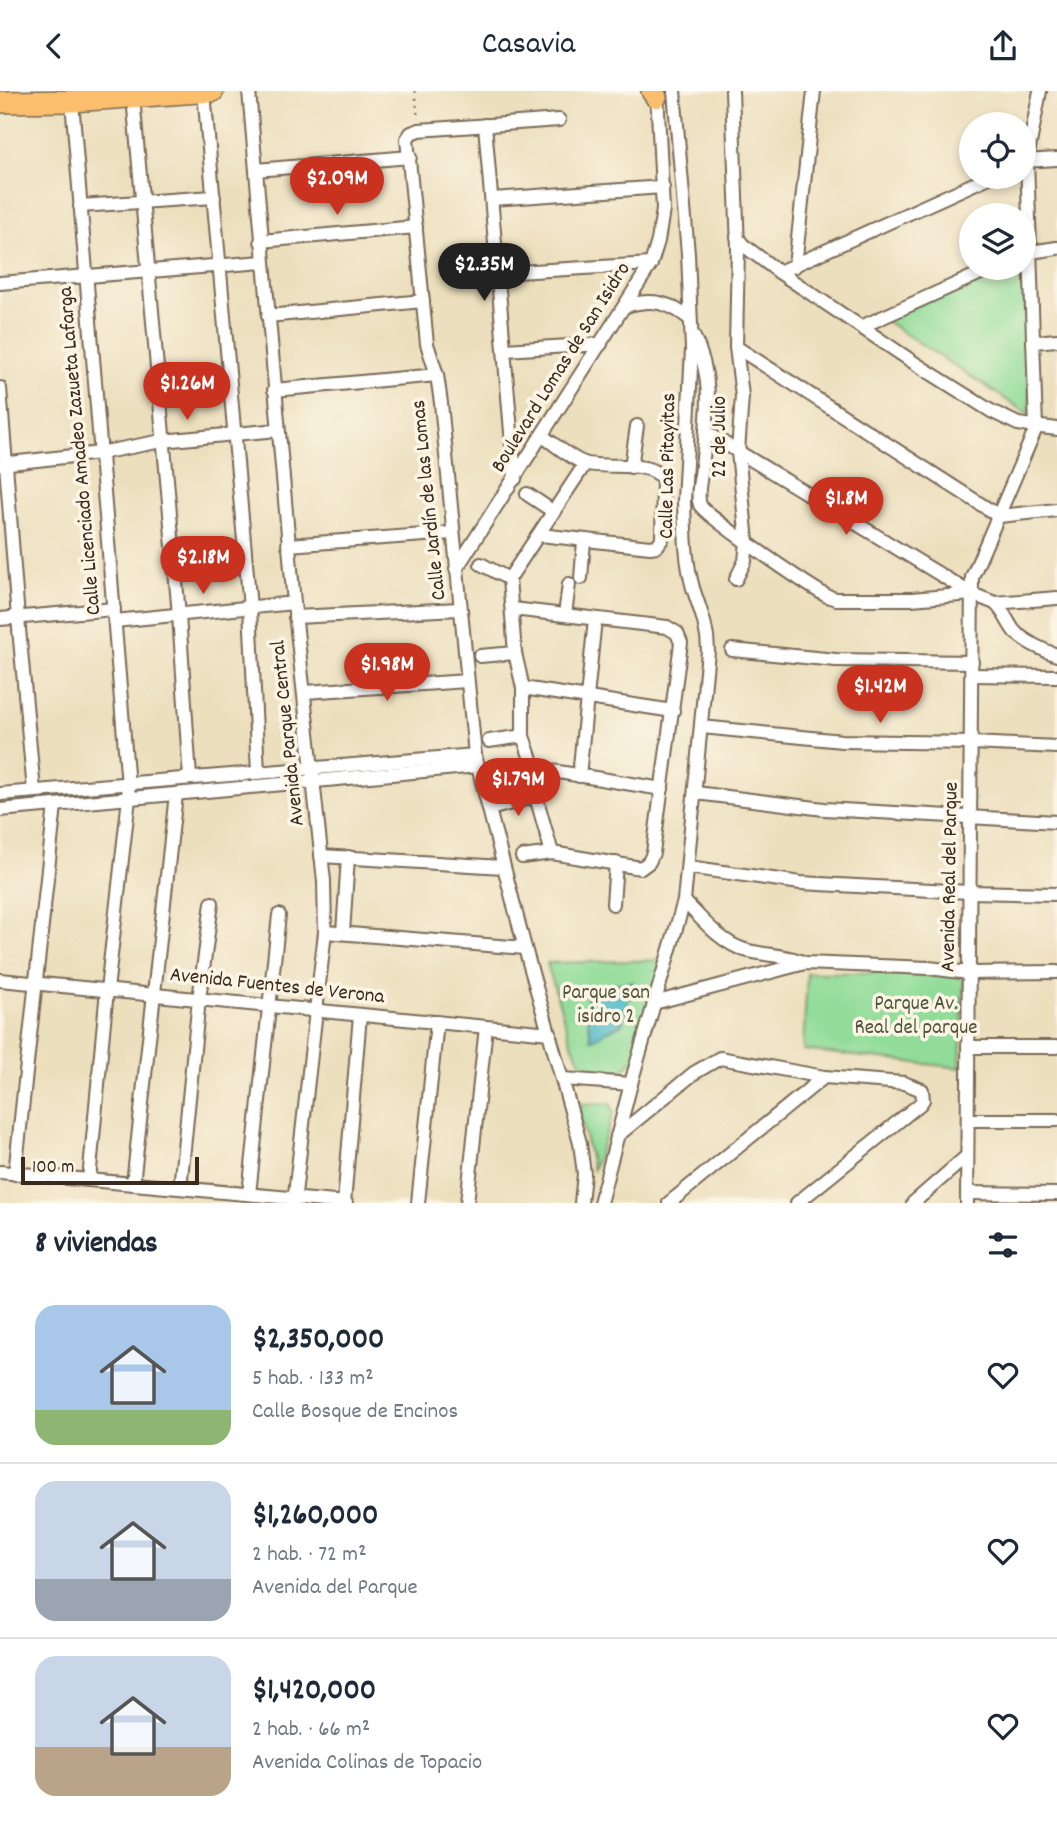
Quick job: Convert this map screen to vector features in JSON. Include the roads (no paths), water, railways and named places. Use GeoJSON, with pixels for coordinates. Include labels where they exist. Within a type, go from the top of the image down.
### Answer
{"type":"FeatureCollection","features":[{"type":"Feature","properties":{"kind":"main road"},"geometry":{"type":"LineString","coordinates":[[0,102],[72,101],[208,92]]}},
{"type":"Feature","properties":{"kind":"street","name":"Avenida Parque Central"},"geometry":{"type":"LineString","coordinates":[[249,91],[294,610],[324,881],[325,932],[294,1201]]}},
{"type":"Feature","properties":{"kind":"street","name":"22 de Julio"},"geometry":{"type":"LineString","coordinates":[[732,91],[738,248],[736,347],[742,396],[737,452],[747,542]]}},
{"type":"Feature","properties":{"kind":"street"},"geometry":{"type":"LineString","coordinates":[[795,266],[814,91]]}},
{"type":"Feature","properties":{"kind":"street"},"geometry":{"type":"LineString","coordinates":[[1036,112],[1040,91]]}},
{"type":"Feature","properties":{"kind":"street"},"geometry":{"type":"LineString","coordinates":[[208,92],[233,435],[250,608],[258,773]]}},
{"type":"Feature","properties":{"kind":"street","name":"Boulevard Lomas de San Isidro"},"geometry":{"type":"LineString","coordinates":[[456,569],[651,264],[662,222],[660,92]]}},
{"type":"Feature","properties":{"kind":"street","name":"Calle Las Pitayitas"},"geometry":{"type":"LineString","coordinates":[[654,1003],[684,901],[702,727],[708,633],[693,587],[687,550],[684,501],[690,404],[691,325],[684,223],[660,92]]}},
{"type":"Feature","properties":{"kind":"street"},"geometry":{"type":"LineString","coordinates":[[133,97],[179,615],[190,778]]}},
{"type":"Feature","properties":{"kind":"street","name":"Calle Licenciado Amadeo Zazueta Lafarga"},"geometry":{"type":"LineString","coordinates":[[72,101],[129,783],[89,1180]]}},
{"type":"Feature","properties":{"kind":"street"},"geometry":{"type":"LineString","coordinates":[[515,479],[485,125],[559,120]]}},
{"type":"Feature","properties":{"kind":"street","name":"Calle Jardín de las Lomas"},"geometry":{"type":"LineString","coordinates":[[485,125],[419,130],[408,136],[427,344],[437,375],[476,761],[550,1033]]}},
{"type":"Feature","properties":{"kind":"street"},"geometry":{"type":"LineString","coordinates":[[256,170],[410,157]]}},
{"type":"Feature","properties":{"kind":"street"},"geometry":{"type":"LineString","coordinates":[[1036,160],[1057,159]]}},
{"type":"Feature","properties":{"kind":"street"},"geometry":{"type":"LineString","coordinates":[[492,199],[663,187]]}},
{"type":"Feature","properties":{"kind":"street"},"geometry":{"type":"LineString","coordinates":[[779,272],[963,189]]}},
{"type":"Feature","properties":{"kind":"street"},"geometry":{"type":"LineString","coordinates":[[80,206],[214,197]]}},
{"type":"Feature","properties":{"kind":"street"},"geometry":{"type":"LineString","coordinates":[[662,222],[684,223]]}},
{"type":"Feature","properties":{"kind":"street"},"geometry":{"type":"LineString","coordinates":[[261,241],[416,227]]}},
{"type":"Feature","properties":{"kind":"street"},"geometry":{"type":"LineString","coordinates":[[736,237],[779,272],[991,411],[1018,424],[1057,429]]}},
{"type":"Feature","properties":{"kind":"street"},"geometry":{"type":"LineString","coordinates":[[1036,251],[1057,249]]}},
{"type":"Feature","properties":{"kind":"street"},"geometry":{"type":"LineString","coordinates":[[0,283],[263,262]]}},
{"type":"Feature","properties":{"kind":"street"},"geometry":{"type":"LineString","coordinates":[[499,273],[651,264]]}},
{"type":"Feature","properties":{"kind":"street"},"geometry":{"type":"LineString","coordinates":[[863,326],[965,280]]}},
{"type":"Feature","properties":{"kind":"street"},"geometry":{"type":"LineString","coordinates":[[1029,280],[1036,428]]}},
{"type":"Feature","properties":{"kind":"street"},"geometry":{"type":"LineString","coordinates":[[268,316],[423,301]]}},
{"type":"Feature","properties":{"kind":"street"},"geometry":{"type":"LineString","coordinates":[[626,306],[646,301],[675,307],[691,325],[702,352],[708,373],[699,503],[704,511],[821,593],[836,599],[923,599],[972,594]]}},
{"type":"Feature","properties":{"kind":"street"},"geometry":{"type":"LineString","coordinates":[[1033,342],[1057,340]]}},
{"type":"Feature","properties":{"kind":"street"},"geometry":{"type":"LineString","coordinates":[[505,350],[601,344]]}},
{"type":"Feature","properties":{"kind":"street"},"geometry":{"type":"LineString","coordinates":[[736,347],[999,516],[1057,510]]}},
{"type":"Feature","properties":{"kind":"street"},"geometry":{"type":"LineString","coordinates":[[274,390],[437,375]]}},
{"type":"Feature","properties":{"kind":"street"},"geometry":{"type":"LineString","coordinates":[[0,387],[3,464],[34,791]]}},
{"type":"Feature","properties":{"kind":"street"},"geometry":{"type":"LineString","coordinates":[[631,467],[637,426]]}},
{"type":"Feature","properties":{"kind":"street","name":"Avenida Real del Parque"},"geometry":{"type":"LineString","coordinates":[[967,1198],[974,568],[1036,428]]}},
{"type":"Feature","properties":{"kind":"street"},"geometry":{"type":"LineString","coordinates":[[3,464],[100,453],[162,441],[278,430]]}},
{"type":"Feature","properties":{"kind":"street"},"geometry":{"type":"LineString","coordinates":[[706,432],[972,594],[995,603],[1003,610],[1014,631],[1057,655]]}},
{"type":"Feature","properties":{"kind":"street"},"geometry":{"type":"LineString","coordinates":[[540,535],[650,547],[661,542],[662,478],[658,473],[631,467],[585,464],[542,436]]}},
{"type":"Feature","properties":{"kind":"street"},"geometry":{"type":"LineString","coordinates":[[552,853],[535,791],[534,768],[523,736],[523,688],[515,653],[509,579],[585,464]]}},
{"type":"Feature","properties":{"kind":"street"},"geometry":{"type":"LineString","coordinates":[[527,494],[554,512]]}},
{"type":"Feature","properties":{"kind":"street"},"geometry":{"type":"LineString","coordinates":[[288,545],[452,533]]}},
{"type":"Feature","properties":{"kind":"street"},"geometry":{"type":"LineString","coordinates":[[565,615],[584,541]]}},
{"type":"Feature","properties":{"kind":"street"},"geometry":{"type":"LineString","coordinates":[[736,579],[745,561],[747,542]]}},
{"type":"Feature","properties":{"kind":"street"},"geometry":{"type":"LineString","coordinates":[[481,564],[509,579]]}},
{"type":"Feature","properties":{"kind":"street"},"geometry":{"type":"LineString","coordinates":[[995,603],[1057,598]]}},
{"type":"Feature","properties":{"kind":"street"},"geometry":{"type":"LineString","coordinates":[[0,619],[179,615],[250,608],[460,609]]}},
{"type":"Feature","properties":{"kind":"street"},"geometry":{"type":"LineString","coordinates":[[513,610],[667,627],[677,633],[681,643],[653,853],[649,862],[641,868],[552,853],[522,857]]}},
{"type":"Feature","properties":{"kind":"street"},"geometry":{"type":"LineString","coordinates":[[579,776],[595,619]]}},
{"type":"Feature","properties":{"kind":"street"},"geometry":{"type":"LineString","coordinates":[[732,650],[1057,676]]}},
{"type":"Feature","properties":{"kind":"street"},"geometry":{"type":"LineString","coordinates":[[480,656],[515,653]]}},
{"type":"Feature","properties":{"kind":"street"},"geometry":{"type":"LineString","coordinates":[[305,692],[467,681]]}},
{"type":"Feature","properties":{"kind":"street"},"geometry":{"type":"LineString","coordinates":[[523,688],[673,711]]}},
{"type":"Feature","properties":{"kind":"street"},"geometry":{"type":"LineString","coordinates":[[702,727],[842,741],[1057,747]]}},
{"type":"Feature","properties":{"kind":"street"},"geometry":{"type":"LineString","coordinates":[[489,741],[523,736]]}},
{"type":"Feature","properties":{"kind":"street"},"geometry":{"type":"LineString","coordinates":[[0,810],[176,794],[314,775],[476,761]]}},
{"type":"Feature","properties":{"kind":"street"},"geometry":{"type":"LineString","coordinates":[[534,768],[662,789]]}},
{"type":"Feature","properties":{"kind":"street"},"geometry":{"type":"LineString","coordinates":[[0,794],[258,773],[314,775]]}},
{"type":"Feature","properties":{"kind":"street"},"geometry":{"type":"LineString","coordinates":[[488,804],[535,791]]}},
{"type":"Feature","properties":{"kind":"street"},"geometry":{"type":"LineString","coordinates":[[696,793],[824,810],[1057,822]]}},
{"type":"Feature","properties":{"kind":"street"},"geometry":{"type":"LineString","coordinates":[[133,1184],[176,794]]}},
{"type":"Feature","properties":{"kind":"street"},"geometry":{"type":"LineString","coordinates":[[15,1174],[55,805]]}},
{"type":"Feature","properties":{"kind":"street"},"geometry":{"type":"LineString","coordinates":[[321,856],[503,867]]}},
{"type":"Feature","properties":{"kind":"street"},"geometry":{"type":"LineString","coordinates":[[343,933],[348,857]]}},
{"type":"Feature","properties":{"kind":"street"},"geometry":{"type":"LineString","coordinates":[[613,904],[616,863]]}},
{"type":"Feature","properties":{"kind":"street"},"geometry":{"type":"LineString","coordinates":[[688,867],[801,883],[1057,894]]}},
{"type":"Feature","properties":{"kind":"street"},"geometry":{"type":"LineString","coordinates":[[684,901],[708,925],[735,946],[747,951],[791,957],[805,963]]}},
{"type":"Feature","properties":{"kind":"street"},"geometry":{"type":"LineString","coordinates":[[180,1188],[199,999],[212,904]]}},
{"type":"Feature","properties":{"kind":"street"},"geometry":{"type":"LineString","coordinates":[[249,1194],[279,915]]}},
{"type":"Feature","properties":{"kind":"street"},"geometry":{"type":"LineString","coordinates":[[325,932],[525,948]]}},
{"type":"Feature","properties":{"kind":"street"},"geometry":{"type":"LineString","coordinates":[[600,1203],[654,1003],[805,963],[929,968],[969,973],[1057,972]]}},
{"type":"Feature","properties":{"kind":"street","name":"Avenida Fuentes de Verona"},"geometry":{"type":"LineString","coordinates":[[0,979],[550,1033]]}},
{"type":"Feature","properties":{"kind":"street"},"geometry":{"type":"LineString","coordinates":[[0,1172],[249,1194],[294,1201],[345,1203],[360,1015]]}},
{"type":"Feature","properties":{"kind":"street"},"geometry":{"type":"LineString","coordinates":[[418,1203],[437,1022]]}},
{"type":"Feature","properties":{"kind":"street"},"geometry":{"type":"LineString","coordinates":[[467,1203],[486,1027]]}},
{"type":"Feature","properties":{"kind":"street"},"geometry":{"type":"LineString","coordinates":[[550,1033],[583,1156],[581,1203]]}},
{"type":"Feature","properties":{"kind":"street"},"geometry":{"type":"LineString","coordinates":[[968,1047],[1057,1048]]}},
{"type":"Feature","properties":{"kind":"street"},"geometry":{"type":"LineString","coordinates":[[617,1136],[694,1073],[720,1058],[824,1077],[913,1085],[922,1090],[923,1100],[920,1104],[797,1203]]}},
{"type":"Feature","properties":{"kind":"street"},"geometry":{"type":"LineString","coordinates":[[669,1203],[824,1077]]}},
{"type":"Feature","properties":{"kind":"street"},"geometry":{"type":"LineString","coordinates":[[564,1079],[631,1084]]}},
{"type":"Feature","properties":{"kind":"street"},"geometry":{"type":"LineString","coordinates":[[968,1120],[1057,1120]]}},
{"type":"Feature","properties":{"kind":"street"},"geometry":{"type":"LineString","coordinates":[[913,1203],[967,1156]]}},
{"type":"Feature","properties":{"kind":"street"},"geometry":{"type":"LineString","coordinates":[[967,1198],[1057,1194]]}},
{"type":"Feature","properties":{"kind":"water"},"geometry":{"type":"Polygon","coordinates":[[[633,982],[622,1024],[591,1040],[586,1008],[589,987],[633,982]]]}},
{"type":"Feature","properties":{"kind":"park label","name":"Parque san isidro 2"},"geometry":{"type":"Point","coordinates":[606,1006]}},
{"type":"Feature","properties":{"kind":"park label","name":"Parque Av. Real del parque"},"geometry":{"type":"Point","coordinates":[916,1017]}}]}
